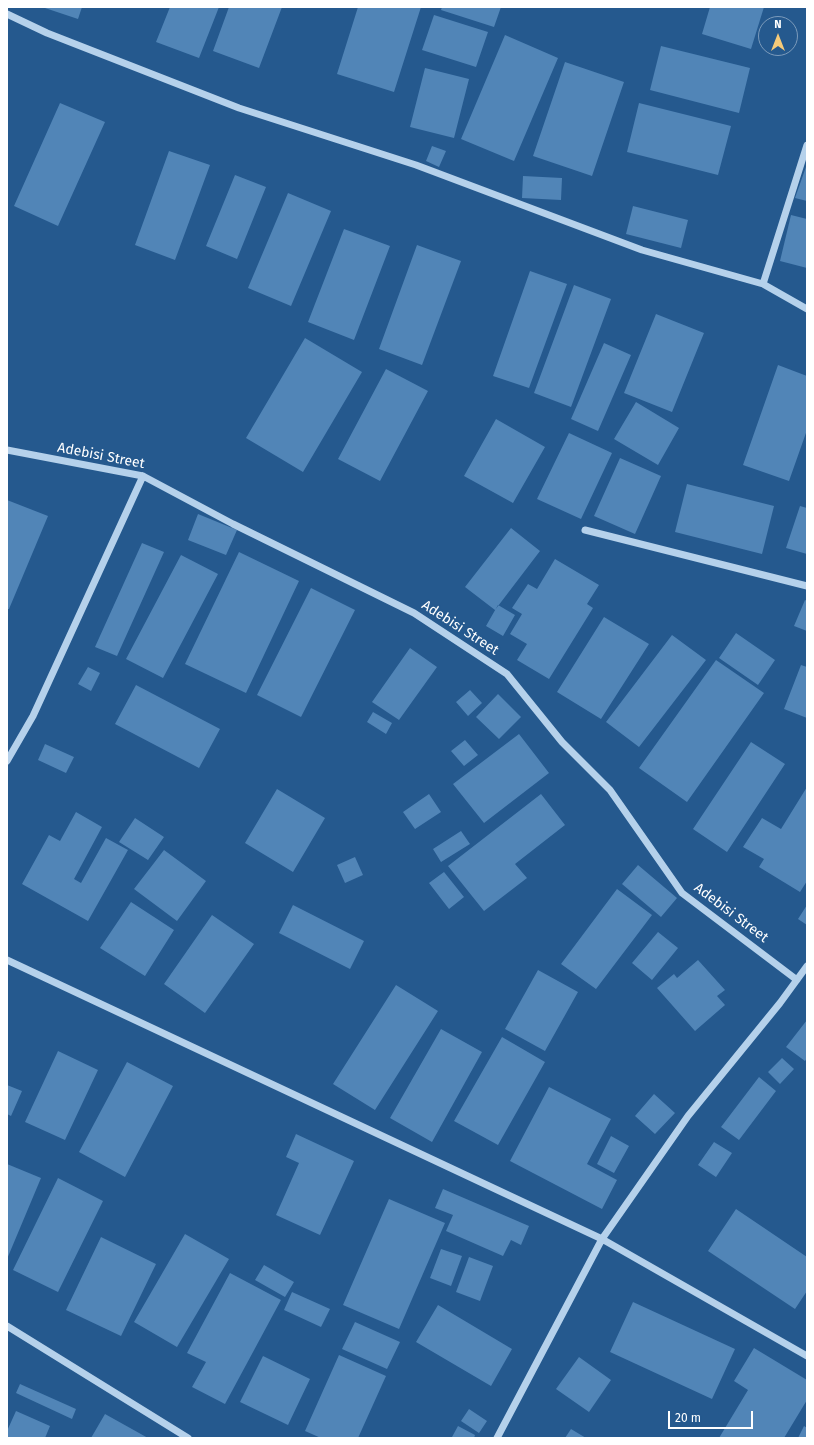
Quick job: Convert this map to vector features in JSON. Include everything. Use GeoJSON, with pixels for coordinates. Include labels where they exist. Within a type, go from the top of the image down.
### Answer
{"type":"FeatureCollection","features":[{"type":"Feature","properties":{"kind":"street"},"geometry":{"type":"LineString","coordinates":[[7,14],[47,33],[239,108],[416,165],[642,250],[763,284],[807,309]]}},
{"type":"Feature","properties":{"kind":"street"},"geometry":{"type":"LineString","coordinates":[[763,284],[807,145]]}},
{"type":"Feature","properties":{"kind":"street","name":"Adebisi Street"},"geometry":{"type":"LineString","coordinates":[[7,450],[143,476],[233,524],[414,613],[507,674],[562,742],[610,790],[682,892],[797,980]]}},
{"type":"Feature","properties":{"kind":"street"},"geometry":{"type":"LineString","coordinates":[[7,761],[33,716],[143,476]]}},
{"type":"Feature","properties":{"kind":"street"},"geometry":{"type":"LineString","coordinates":[[585,530],[807,586]]}},
{"type":"Feature","properties":{"kind":"street"},"geometry":{"type":"LineString","coordinates":[[7,960],[602,1239],[807,1356]]}},
{"type":"Feature","properties":{"kind":"street"},"geometry":{"type":"LineString","coordinates":[[497,1438],[602,1239],[688,1116],[775,1009],[807,966]]}},
{"type":"Feature","properties":{"kind":"street"},"geometry":{"type":"LineString","coordinates":[[7,1326],[188,1438]]}},
{"type":"Feature","properties":{"kind":"building"},"geometry":{"type":"Polygon","coordinates":[[[42,7],[82,7],[78,19],[42,7]]]}},
{"type":"Feature","properties":{"kind":"building"},"geometry":{"type":"Polygon","coordinates":[[[170,7],[219,7],[199,58],[156,42],[170,7]]]}},
{"type":"Feature","properties":{"kind":"building"},"geometry":{"type":"Polygon","coordinates":[[[229,7],[282,7],[259,68],[213,51],[229,7]]]}},
{"type":"Feature","properties":{"kind":"building"},"geometry":{"type":"Polygon","coordinates":[[[358,7],[421,7],[394,92],[337,74],[358,7]]]}},
{"type":"Feature","properties":{"kind":"building"},"geometry":{"type":"Polygon","coordinates":[[[442,7],[501,7],[494,27],[441,10],[442,7]]]}},
{"type":"Feature","properties":{"kind":"building"},"geometry":{"type":"Polygon","coordinates":[[[710,7],[764,7],[761,16],[758,16],[758,26],[751,49],[702,34],[710,7]]]}},
{"type":"Feature","properties":{"kind":"building"},"geometry":{"type":"Polygon","coordinates":[[[434,15],[488,32],[476,67],[422,50],[434,15]]]}},
{"type":"Feature","properties":{"kind":"building"},"geometry":{"type":"Polygon","coordinates":[[[505,35],[558,58],[514,161],[461,139],[505,35]]]}},
{"type":"Feature","properties":{"kind":"building"},"geometry":{"type":"Polygon","coordinates":[[[661,46],[750,68],[739,113],[650,90],[661,46]]]}},
{"type":"Feature","properties":{"kind":"building"},"geometry":{"type":"Polygon","coordinates":[[[565,62],[624,82],[592,176],[533,156],[565,62]]]}},
{"type":"Feature","properties":{"kind":"building"},"geometry":{"type":"Polygon","coordinates":[[[425,68],[469,79],[454,138],[410,127],[425,68]]]}},
{"type":"Feature","properties":{"kind":"building"},"geometry":{"type":"Polygon","coordinates":[[[60,103],[105,122],[58,226],[14,206],[60,103]]]}},
{"type":"Feature","properties":{"kind":"building"},"geometry":{"type":"Polygon","coordinates":[[[639,103],[731,126],[718,175],[627,152],[639,103]]]}},
{"type":"Feature","properties":{"kind":"building"},"geometry":{"type":"Polygon","coordinates":[[[432,146],[446,151],[439,167],[426,161],[432,146]]]}},
{"type":"Feature","properties":{"kind":"building"},"geometry":{"type":"Polygon","coordinates":[[[169,151],[210,165],[175,260],[135,245],[169,151]]]}},
{"type":"Feature","properties":{"kind":"building"},"geometry":{"type":"Polygon","coordinates":[[[807,164],[807,201],[795,198],[807,164]]]}},
{"type":"Feature","properties":{"kind":"building"},"geometry":{"type":"Polygon","coordinates":[[[235,175],[266,187],[237,259],[206,246],[235,175]]]}},
{"type":"Feature","properties":{"kind":"building"},"geometry":{"type":"Polygon","coordinates":[[[523,176],[562,178],[561,200],[522,198],[523,176]]]}},
{"type":"Feature","properties":{"kind":"building"},"geometry":{"type":"Polygon","coordinates":[[[288,193],[331,211],[291,306],[248,288],[288,193]]]}},
{"type":"Feature","properties":{"kind":"building"},"geometry":{"type":"Polygon","coordinates":[[[633,206],[688,220],[681,248],[626,234],[633,206]]]}},
{"type":"Feature","properties":{"kind":"building"},"geometry":{"type":"Polygon","coordinates":[[[791,215],[807,219],[807,268],[780,261],[791,215]]]}},
{"type":"Feature","properties":{"kind":"building"},"geometry":{"type":"Polygon","coordinates":[[[344,229],[390,246],[354,340],[308,322],[344,229]]]}},
{"type":"Feature","properties":{"kind":"building"},"geometry":{"type":"Polygon","coordinates":[[[417,245],[461,261],[422,365],[379,349],[417,245]]]}},
{"type":"Feature","properties":{"kind":"building"},"geometry":{"type":"Polygon","coordinates":[[[530,271],[567,284],[529,388],[493,376],[530,271]]]}},
{"type":"Feature","properties":{"kind":"building"},"geometry":{"type":"Polygon","coordinates":[[[574,285],[611,299],[571,407],[534,393],[574,285]]]}},
{"type":"Feature","properties":{"kind":"building"},"geometry":{"type":"Polygon","coordinates":[[[656,314],[704,333],[672,412],[624,393],[656,314]]]}},
{"type":"Feature","properties":{"kind":"building"},"geometry":{"type":"Polygon","coordinates":[[[305,338],[362,372],[303,472],[246,438],[305,338]]]}},
{"type":"Feature","properties":{"kind":"building"},"geometry":{"type":"Polygon","coordinates":[[[604,343],[631,355],[598,431],[571,419],[604,343]]]}},
{"type":"Feature","properties":{"kind":"building"},"geometry":{"type":"Polygon","coordinates":[[[778,365],[807,376],[807,430],[789,481],[743,465],[778,365]]]}},
{"type":"Feature","properties":{"kind":"building"},"geometry":{"type":"Polygon","coordinates":[[[386,369],[428,391],[380,481],[338,459],[386,369]]]}},
{"type":"Feature","properties":{"kind":"building"},"geometry":{"type":"Polygon","coordinates":[[[636,402],[679,428],[658,465],[614,439],[636,402]]]}},
{"type":"Feature","properties":{"kind":"building"},"geometry":{"type":"Polygon","coordinates":[[[496,419],[545,447],[513,503],[464,476],[496,419]]]}},
{"type":"Feature","properties":{"kind":"building"},"geometry":{"type":"Polygon","coordinates":[[[569,433],[612,453],[581,519],[537,499],[569,433]]]}},
{"type":"Feature","properties":{"kind":"building"},"geometry":{"type":"Polygon","coordinates":[[[620,458],[661,476],[635,534],[594,516],[620,458]]]}},
{"type":"Feature","properties":{"kind":"building"},"geometry":{"type":"Polygon","coordinates":[[[687,484],[774,506],[762,554],[675,532],[687,484]]]}},
{"type":"Feature","properties":{"kind":"building"},"geometry":{"type":"Polygon","coordinates":[[[7,500],[48,516],[9,609],[7,609],[7,500]]]}},
{"type":"Feature","properties":{"kind":"building"},"geometry":{"type":"Polygon","coordinates":[[[800,506],[807,508],[807,554],[786,548],[800,506]]]}},
{"type":"Feature","properties":{"kind":"building"},"geometry":{"type":"Polygon","coordinates":[[[198,514],[237,530],[226,555],[188,540],[198,514]]]}},
{"type":"Feature","properties":{"kind":"building"},"geometry":{"type":"Polygon","coordinates":[[[511,528],[540,551],[495,610],[465,587],[511,528]]]}},
{"type":"Feature","properties":{"kind":"building"},"geometry":{"type":"Polygon","coordinates":[[[142,543],[164,552],[117,656],[95,647],[142,543]]]}},
{"type":"Feature","properties":{"kind":"building"},"geometry":{"type":"Polygon","coordinates":[[[239,552],[299,581],[246,693],[185,664],[239,552]]]}},
{"type":"Feature","properties":{"kind":"building"},"geometry":{"type":"Polygon","coordinates":[[[181,555],[218,574],[163,678],[126,659],[181,555]]]}},
{"type":"Feature","properties":{"kind":"building"},"geometry":{"type":"Polygon","coordinates":[[[555,559],[599,585],[587,604],[593,608],[549,679],[517,660],[527,644],[510,634],[522,614],[512,608],[528,584],[537,589],[555,559]]]}},
{"type":"Feature","properties":{"kind":"building"},"geometry":{"type":"Polygon","coordinates":[[[311,588],[355,610],[301,717],[257,695],[311,588]]]}},
{"type":"Feature","properties":{"kind":"building"},"geometry":{"type":"Polygon","coordinates":[[[805,600],[807,601],[807,631],[794,626],[805,600]]]}},
{"type":"Feature","properties":{"kind":"building"},"geometry":{"type":"Polygon","coordinates":[[[498,605],[515,615],[503,636],[486,626],[498,605]]]}},
{"type":"Feature","properties":{"kind":"building"},"geometry":{"type":"Polygon","coordinates":[[[604,617],[649,644],[601,719],[557,692],[604,617]]]}},
{"type":"Feature","properties":{"kind":"building"},"geometry":{"type":"Polygon","coordinates":[[[736,633],[775,660],[758,685],[719,658],[736,633]]]}},
{"type":"Feature","properties":{"kind":"building"},"geometry":{"type":"Polygon","coordinates":[[[672,635],[706,660],[639,747],[606,722],[672,635]]]}},
{"type":"Feature","properties":{"kind":"building"},"geometry":{"type":"Polygon","coordinates":[[[410,648],[437,667],[399,720],[372,702],[410,648]]]}},
{"type":"Feature","properties":{"kind":"building"},"geometry":{"type":"Polygon","coordinates":[[[716,660],[764,693],[687,802],[639,768],[716,660]]]}},
{"type":"Feature","properties":{"kind":"building"},"geometry":{"type":"Polygon","coordinates":[[[801,665],[807,667],[807,718],[784,709],[801,665]]]}},
{"type":"Feature","properties":{"kind":"building"},"geometry":{"type":"Polygon","coordinates":[[[88,667],[100,673],[91,691],[78,684],[88,667]]]}},
{"type":"Feature","properties":{"kind":"building"},"geometry":{"type":"Polygon","coordinates":[[[136,685],[220,729],[199,768],[115,724],[136,685]]]}},
{"type":"Feature","properties":{"kind":"building"},"geometry":{"type":"Polygon","coordinates":[[[470,690],[482,703],[468,716],[456,702],[470,690]]]}},
{"type":"Feature","properties":{"kind":"building"},"geometry":{"type":"Polygon","coordinates":[[[498,694],[521,717],[499,739],[476,717],[498,694]]]}},
{"type":"Feature","properties":{"kind":"building"},"geometry":{"type":"Polygon","coordinates":[[[373,712],[392,723],[386,734],[367,722],[373,712]]]}},
{"type":"Feature","properties":{"kind":"building"},"geometry":{"type":"Polygon","coordinates":[[[519,734],[549,773],[484,823],[453,784],[519,734]]]}},
{"type":"Feature","properties":{"kind":"building"},"geometry":{"type":"Polygon","coordinates":[[[465,740],[478,755],[464,766],[451,751],[465,740]]]}},
{"type":"Feature","properties":{"kind":"building"},"geometry":{"type":"Polygon","coordinates":[[[751,742],[785,764],[727,852],[693,829],[751,742]]]}},
{"type":"Feature","properties":{"kind":"building"},"geometry":{"type":"Polygon","coordinates":[[[45,744],[74,757],[66,773],[38,760],[45,744]]]}},
{"type":"Feature","properties":{"kind":"building"},"geometry":{"type":"Polygon","coordinates":[[[807,787],[807,881],[800,892],[759,867],[764,859],[743,847],[762,818],[781,829],[807,787]]]}},
{"type":"Feature","properties":{"kind":"building"},"geometry":{"type":"Polygon","coordinates":[[[277,789],[325,818],[293,872],[245,843],[277,789]]]}},
{"type":"Feature","properties":{"kind":"building"},"geometry":{"type":"Polygon","coordinates":[[[429,794],[441,812],[415,829],[403,812],[429,794]]]}},
{"type":"Feature","properties":{"kind":"building"},"geometry":{"type":"Polygon","coordinates":[[[541,794],[565,825],[515,864],[527,878],[484,911],[448,866],[541,794]]]}},
{"type":"Feature","properties":{"kind":"building"},"geometry":{"type":"Polygon","coordinates":[[[76,812],[102,827],[74,879],[81,883],[106,838],[128,850],[88,921],[22,884],[49,835],[60,841],[76,812]]]}},
{"type":"Feature","properties":{"kind":"building"},"geometry":{"type":"Polygon","coordinates":[[[135,818],[164,837],[148,860],[119,842],[135,818]]]}},
{"type":"Feature","properties":{"kind":"building"},"geometry":{"type":"Polygon","coordinates":[[[461,831],[470,844],[441,862],[433,849],[461,831]]]}},
{"type":"Feature","properties":{"kind":"building"},"geometry":{"type":"Polygon","coordinates":[[[164,850],[206,881],[177,921],[134,889],[164,850]]]}},
{"type":"Feature","properties":{"kind":"building"},"geometry":{"type":"Polygon","coordinates":[[[355,857],[363,875],[345,883],[337,865],[355,857]]]}},
{"type":"Feature","properties":{"kind":"building"},"geometry":{"type":"Polygon","coordinates":[[[638,865],[677,898],[661,917],[622,884],[638,865]]]}},
{"type":"Feature","properties":{"kind":"building"},"geometry":{"type":"Polygon","coordinates":[[[444,872],[464,897],[449,909],[429,883],[444,872]]]}},
{"type":"Feature","properties":{"kind":"building"},"geometry":{"type":"Polygon","coordinates":[[[617,889],[652,915],[596,989],[561,964],[617,889]]]}},
{"type":"Feature","properties":{"kind":"building"},"geometry":{"type":"Polygon","coordinates":[[[131,902],[174,930],[145,976],[100,948],[131,902]]]}},
{"type":"Feature","properties":{"kind":"building"},"geometry":{"type":"Polygon","coordinates":[[[293,905],[364,941],[350,969],[279,933],[293,905]]]}},
{"type":"Feature","properties":{"kind":"building"},"geometry":{"type":"Polygon","coordinates":[[[807,905],[807,925],[798,919],[807,905]]]}},
{"type":"Feature","properties":{"kind":"building"},"geometry":{"type":"Polygon","coordinates":[[[212,915],[254,944],[205,1013],[164,984],[212,915]]]}},
{"type":"Feature","properties":{"kind":"building"},"geometry":{"type":"Polygon","coordinates":[[[658,932],[678,948],[652,980],[632,963],[658,932]]]}},
{"type":"Feature","properties":{"kind":"building"},"geometry":{"type":"Polygon","coordinates":[[[698,960],[725,990],[717,996],[725,1005],[695,1031],[657,988],[674,974],[677,978],[698,960]]]}},
{"type":"Feature","properties":{"kind":"building"},"geometry":{"type":"Polygon","coordinates":[[[538,970],[578,992],[545,1051],[505,1029],[538,970]]]}},
{"type":"Feature","properties":{"kind":"building"},"geometry":{"type":"Polygon","coordinates":[[[396,985],[438,1011],[375,1110],[333,1084],[396,985]]]}},
{"type":"Feature","properties":{"kind":"building"},"geometry":{"type":"Polygon","coordinates":[[[807,1020],[807,1058],[805,1061],[786,1047],[807,1020]]]}},
{"type":"Feature","properties":{"kind":"building"},"geometry":{"type":"Polygon","coordinates":[[[441,1029],[482,1052],[432,1142],[390,1118],[441,1029]]]}},
{"type":"Feature","properties":{"kind":"building"},"geometry":{"type":"Polygon","coordinates":[[[502,1037],[545,1062],[498,1145],[454,1121],[502,1037]]]}},
{"type":"Feature","properties":{"kind":"building"},"geometry":{"type":"Polygon","coordinates":[[[58,1051],[98,1070],[65,1140],[25,1122],[58,1051]]]}},
{"type":"Feature","properties":{"kind":"building"},"geometry":{"type":"Polygon","coordinates":[[[782,1058],[794,1069],[780,1084],[768,1072],[782,1058]]]}},
{"type":"Feature","properties":{"kind":"building"},"geometry":{"type":"Polygon","coordinates":[[[127,1062],[173,1086],[125,1177],[79,1152],[127,1062]]]}},
{"type":"Feature","properties":{"kind":"building"},"geometry":{"type":"Polygon","coordinates":[[[759,1077],[776,1091],[739,1140],[721,1127],[759,1077]]]}},
{"type":"Feature","properties":{"kind":"building"},"geometry":{"type":"Polygon","coordinates":[[[7,1085],[22,1091],[11,1116],[7,1114],[7,1085]]]}},
{"type":"Feature","properties":{"kind":"building"},"geometry":{"type":"Polygon","coordinates":[[[549,1087],[611,1119],[587,1164],[617,1180],[602,1209],[510,1161],[549,1087]]]}},
{"type":"Feature","properties":{"kind":"building"},"geometry":{"type":"Polygon","coordinates":[[[654,1094],[675,1113],[655,1134],[635,1116],[654,1094]]]}},
{"type":"Feature","properties":{"kind":"building"},"geometry":{"type":"Polygon","coordinates":[[[296,1134],[354,1161],[320,1235],[276,1215],[299,1163],[286,1157],[296,1134]]]}},
{"type":"Feature","properties":{"kind":"building"},"geometry":{"type":"Polygon","coordinates":[[[611,1136],[629,1146],[614,1173],[597,1164],[611,1136]]]}},
{"type":"Feature","properties":{"kind":"building"},"geometry":{"type":"Polygon","coordinates":[[[714,1142],[732,1153],[716,1177],[698,1165],[714,1142]]]}},
{"type":"Feature","properties":{"kind":"building"},"geometry":{"type":"Polygon","coordinates":[[[7,1164],[41,1178],[7,1259],[7,1164]]]}},
{"type":"Feature","properties":{"kind":"building"},"geometry":{"type":"Polygon","coordinates":[[[58,1178],[103,1201],[58,1292],[13,1270],[58,1178]]]}},
{"type":"Feature","properties":{"kind":"building"},"geometry":{"type":"Polygon","coordinates":[[[443,1189],[529,1226],[521,1245],[511,1240],[503,1256],[446,1231],[453,1215],[435,1208],[443,1189]]]}},
{"type":"Feature","properties":{"kind":"building"},"geometry":{"type":"Polygon","coordinates":[[[389,1199],[445,1223],[399,1329],[343,1305],[389,1199]]]}},
{"type":"Feature","properties":{"kind":"building"},"geometry":{"type":"Polygon","coordinates":[[[736,1209],[807,1257],[807,1291],[795,1309],[708,1251],[736,1209]]]}},
{"type":"Feature","properties":{"kind":"building"},"geometry":{"type":"Polygon","coordinates":[[[185,1234],[229,1259],[177,1347],[134,1322],[185,1234]]]}},
{"type":"Feature","properties":{"kind":"building"},"geometry":{"type":"Polygon","coordinates":[[[101,1237],[156,1264],[121,1336],[66,1310],[101,1237]]]}},
{"type":"Feature","properties":{"kind":"building"},"geometry":{"type":"Polygon","coordinates":[[[441,1249],[462,1256],[451,1286],[430,1278],[441,1249]]]}},
{"type":"Feature","properties":{"kind":"building"},"geometry":{"type":"Polygon","coordinates":[[[469,1257],[493,1266],[480,1301],[456,1292],[469,1257]]]}},
{"type":"Feature","properties":{"kind":"building"},"geometry":{"type":"Polygon","coordinates":[[[264,1265],[294,1282],[285,1297],[255,1280],[264,1265]]]}},
{"type":"Feature","properties":{"kind":"building"},"geometry":{"type":"Polygon","coordinates":[[[230,1273],[281,1300],[225,1404],[192,1387],[206,1362],[187,1353],[230,1273]]]}},
{"type":"Feature","properties":{"kind":"building"},"geometry":{"type":"Polygon","coordinates":[[[292,1292],[330,1309],[321,1327],[284,1310],[292,1292]]]}},
{"type":"Feature","properties":{"kind":"building"},"geometry":{"type":"Polygon","coordinates":[[[633,1302],[735,1349],[712,1399],[610,1352],[633,1302]]]}},
{"type":"Feature","properties":{"kind":"building"},"geometry":{"type":"Polygon","coordinates":[[[438,1305],[512,1349],[491,1386],[416,1342],[438,1305]]]}},
{"type":"Feature","properties":{"kind":"building"},"geometry":{"type":"Polygon","coordinates":[[[355,1322],[400,1342],[387,1369],[342,1349],[355,1322]]]}},
{"type":"Feature","properties":{"kind":"building"},"geometry":{"type":"Polygon","coordinates":[[[754,1348],[807,1380],[807,1400],[784,1438],[719,1438],[748,1390],[734,1381],[754,1348]]]}},
{"type":"Feature","properties":{"kind":"building"},"geometry":{"type":"Polygon","coordinates":[[[339,1355],[386,1376],[358,1438],[321,1438],[305,1431],[339,1355]]]}},
{"type":"Feature","properties":{"kind":"building"},"geometry":{"type":"Polygon","coordinates":[[[263,1356],[310,1379],[288,1425],[240,1402],[263,1356]]]}},
{"type":"Feature","properties":{"kind":"building"},"geometry":{"type":"Polygon","coordinates":[[[579,1357],[611,1380],[589,1412],[556,1389],[579,1357]]]}},
{"type":"Feature","properties":{"kind":"building"},"geometry":{"type":"Polygon","coordinates":[[[20,1384],[76,1409],[72,1419],[16,1393],[20,1384]]]}},
{"type":"Feature","properties":{"kind":"building"},"geometry":{"type":"Polygon","coordinates":[[[469,1409],[487,1421],[479,1433],[461,1421],[469,1409]]]}},
{"type":"Feature","properties":{"kind":"building"},"geometry":{"type":"Polygon","coordinates":[[[16,1411],[50,1426],[45,1438],[7,1438],[7,1431],[16,1411]]]}},
{"type":"Feature","properties":{"kind":"building"},"geometry":{"type":"Polygon","coordinates":[[[105,1414],[148,1438],[91,1438],[105,1414]]]}},
{"type":"Feature","properties":{"kind":"building"},"geometry":{"type":"Polygon","coordinates":[[[458,1426],[475,1435],[474,1438],[452,1437],[458,1426]]]}},
{"type":"Feature","properties":{"kind":"building"},"geometry":{"type":"Polygon","coordinates":[[[804,1426],[807,1428],[807,1438],[798,1438],[804,1426]]]}},
{"type":"Feature","properties":{"kind":"building"},"geometry":{"type":"Polygon","coordinates":[[[571,1429],[586,1438],[565,1438],[571,1429]]]}}]}
